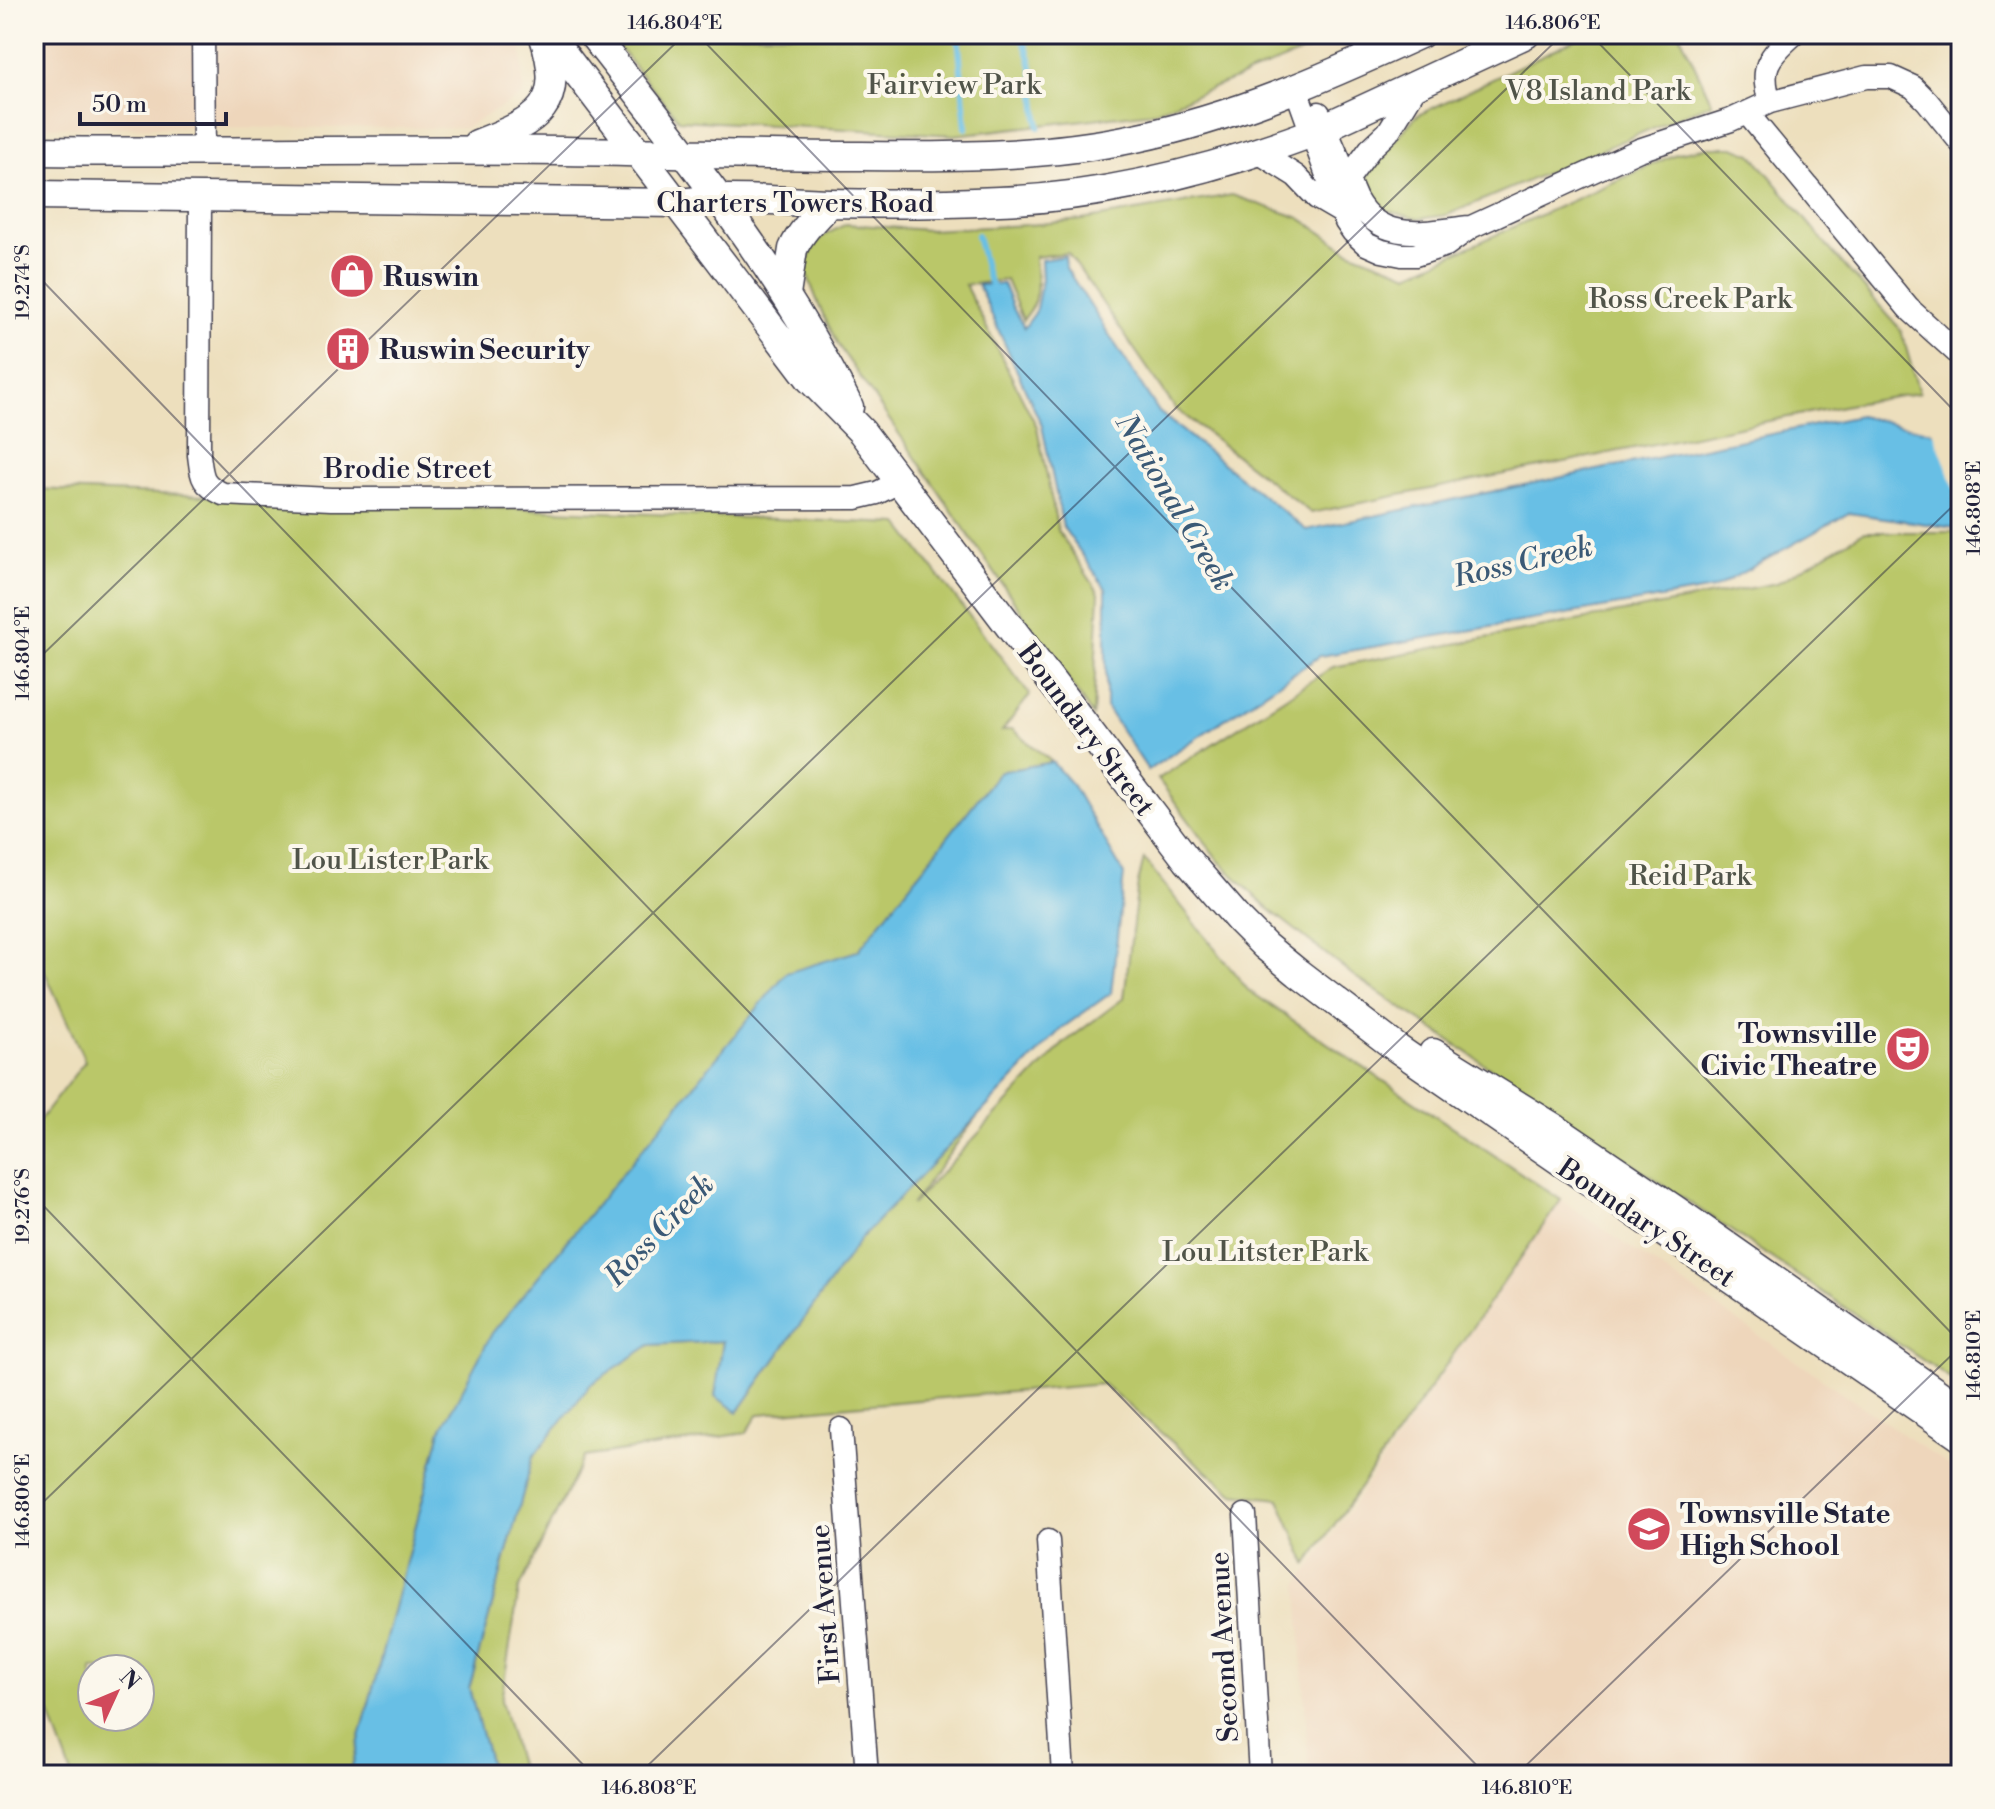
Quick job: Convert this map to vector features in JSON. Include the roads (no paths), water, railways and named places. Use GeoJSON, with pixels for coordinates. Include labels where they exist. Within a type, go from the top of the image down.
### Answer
{"type":"FeatureCollection","features":[{"type":"Feature","properties":{"kind":"main road"},"geometry":{"type":"LineString","coordinates":[[461,150],[526,123],[539,112],[548,97],[551,79],[546,34]]}},
{"type":"Feature","properties":{"kind":"main road","name":"Boundary Street"},"geometry":{"type":"LineString","coordinates":[[546,34],[811,380],[862,432],[1187,860],[1265,946],[1398,1049],[1508,1127],[1961,1437]]}},
{"type":"Feature","properties":{"kind":"main road","name":"Boundary Street"},"geometry":{"type":"LineString","coordinates":[[592,34],[720,199],[786,295],[828,364],[862,432]]}},
{"type":"Feature","properties":{"kind":"main road","name":"Charters Towers Road"},"geometry":{"type":"LineString","coordinates":[[34,151],[461,150],[962,157],[1081,147],[1136,138],[1254,106],[1420,34]]}},
{"type":"Feature","properties":{"kind":"main road","name":"Charters Towers Road"},"geometry":{"type":"LineString","coordinates":[[34,195],[677,203],[720,199],[829,203],[999,201],[1067,196],[1197,170],[1318,131],[1526,34]]}},
{"type":"Feature","properties":{"kind":"main road"},"geometry":{"type":"LineString","coordinates":[[786,295],[795,242],[829,203]]}},
{"type":"Feature","properties":{"kind":"main road","name":"Boundary Street"},"geometry":{"type":"LineString","coordinates":[[1337,1002],[1406,1036],[1556,1129],[1961,1410]]}},
{"type":"Feature","properties":{"kind":"street"},"geometry":{"type":"LineString","coordinates":[[203,34],[204,153]]}},
{"type":"Feature","properties":{"kind":"street"},"geometry":{"type":"LineString","coordinates":[[1770,102],[1764,77],[1769,60],[1794,34]]}},
{"type":"Feature","properties":{"kind":"street"},"geometry":{"type":"LineString","coordinates":[[1303,86],[1341,212],[1353,232],[1366,244],[1402,255],[1415,255],[1446,245],[1471,227],[1615,160],[1770,102],[1866,77],[1891,77],[1905,83],[1922,95],[1961,143]]}},
{"type":"Feature","properties":{"kind":"street"},"geometry":{"type":"LineString","coordinates":[[1347,180],[1370,149],[1388,132],[1417,85]]}},
{"type":"Feature","properties":{"kind":"street"},"geometry":{"type":"LineString","coordinates":[[1747,113],[1908,308],[1961,356]]}},
{"type":"Feature","properties":{"kind":"street"},"geometry":{"type":"LineString","coordinates":[[1318,131],[1360,207],[1372,219],[1406,233],[1471,227]]}},
{"type":"Feature","properties":{"kind":"street"},"geometry":{"type":"LineString","coordinates":[[1258,152],[1296,176],[1317,198],[1341,212]]}},
{"type":"Feature","properties":{"kind":"street","name":"Brodie Street"},"geometry":{"type":"LineString","coordinates":[[200,196],[199,455],[202,475],[209,488],[223,494],[331,499],[856,498],[877,493],[899,482]]}},
{"type":"Feature","properties":{"kind":"street","name":"First Avenue"},"geometry":{"type":"LineString","coordinates":[[841,1429],[867,1775]]}},
{"type":"Feature","properties":{"kind":"street","name":"Second Avenue"},"geometry":{"type":"LineString","coordinates":[[1245,1515],[1260,1775]]}},
{"type":"Feature","properties":{"kind":"street"},"geometry":{"type":"LineString","coordinates":[[1048,1541],[1063,1775]]}},
{"type":"Feature","properties":{"kind":"water","name":"Ross Creek"},"geometry":{"type":"Polygon","coordinates":[[[1065,256],[1066,268],[1159,412],[1306,530],[1859,416],[1961,438],[1961,527],[1849,513],[1713,589],[1320,656],[1148,770],[1106,707],[1106,589],[1063,527],[1042,426],[978,285],[1003,284],[1024,328],[1035,313],[1042,280],[1041,260],[1065,256]]]}},
{"type":"Feature","properties":{"kind":"water","name":"Ross Creek"},"geometry":{"type":"Polygon","coordinates":[[[1052,762],[1073,786],[1124,874],[1111,993],[1062,1028],[861,1238],[738,1412],[715,1396],[723,1341],[650,1345],[591,1384],[533,1457],[469,1689],[493,1775],[350,1775],[441,1430],[492,1333],[786,973],[858,951],[999,772],[1052,762]]]}},
{"type":"Feature","properties":{"kind":"waterway"},"geometry":{"type":"LineString","coordinates":[[958,34],[966,128]]}},
{"type":"Feature","properties":{"kind":"waterway","name":"National Creek"},"geometry":{"type":"LineString","coordinates":[[1020,34],[1032,67],[1039,127]]}},
{"type":"Feature","properties":{"kind":"waterway"},"geometry":{"type":"LineString","coordinates":[[977,235],[993,289]]}},
{"type":"Feature","properties":{"kind":"place","name":"Ruswin"},"geometry":{"type":"Point","coordinates":[352,276]}},
{"type":"Feature","properties":{"kind":"place","name":"Ruswin Security"},"geometry":{"type":"Point","coordinates":[348,349]}},
{"type":"Feature","properties":{"kind":"place","name":"Townsville Civic Theatre"},"geometry":{"type":"Point","coordinates":[1908,1049]}},
{"type":"Feature","properties":{"kind":"place","name":"Townsville State High School"},"geometry":{"type":"Point","coordinates":[1649,1529]}},
{"type":"Feature","properties":{"kind":"park label","name":"Fairview Park"},"geometry":{"type":"Point","coordinates":[954,84]}},
{"type":"Feature","properties":{"kind":"park label","name":"V8 Island Park"},"geometry":{"type":"Point","coordinates":[1598,90]}},
{"type":"Feature","properties":{"kind":"park label","name":"Ross Creek Park"},"geometry":{"type":"Point","coordinates":[1690,298]}},
{"type":"Feature","properties":{"kind":"park label","name":"Lou Lister Park"},"geometry":{"type":"Point","coordinates":[390,859]}},
{"type":"Feature","properties":{"kind":"park label","name":"Reid Park"},"geometry":{"type":"Point","coordinates":[1690,875]}},
{"type":"Feature","properties":{"kind":"park label","name":"Lou Litster Park"},"geometry":{"type":"Point","coordinates":[1265,1251]}}]}
